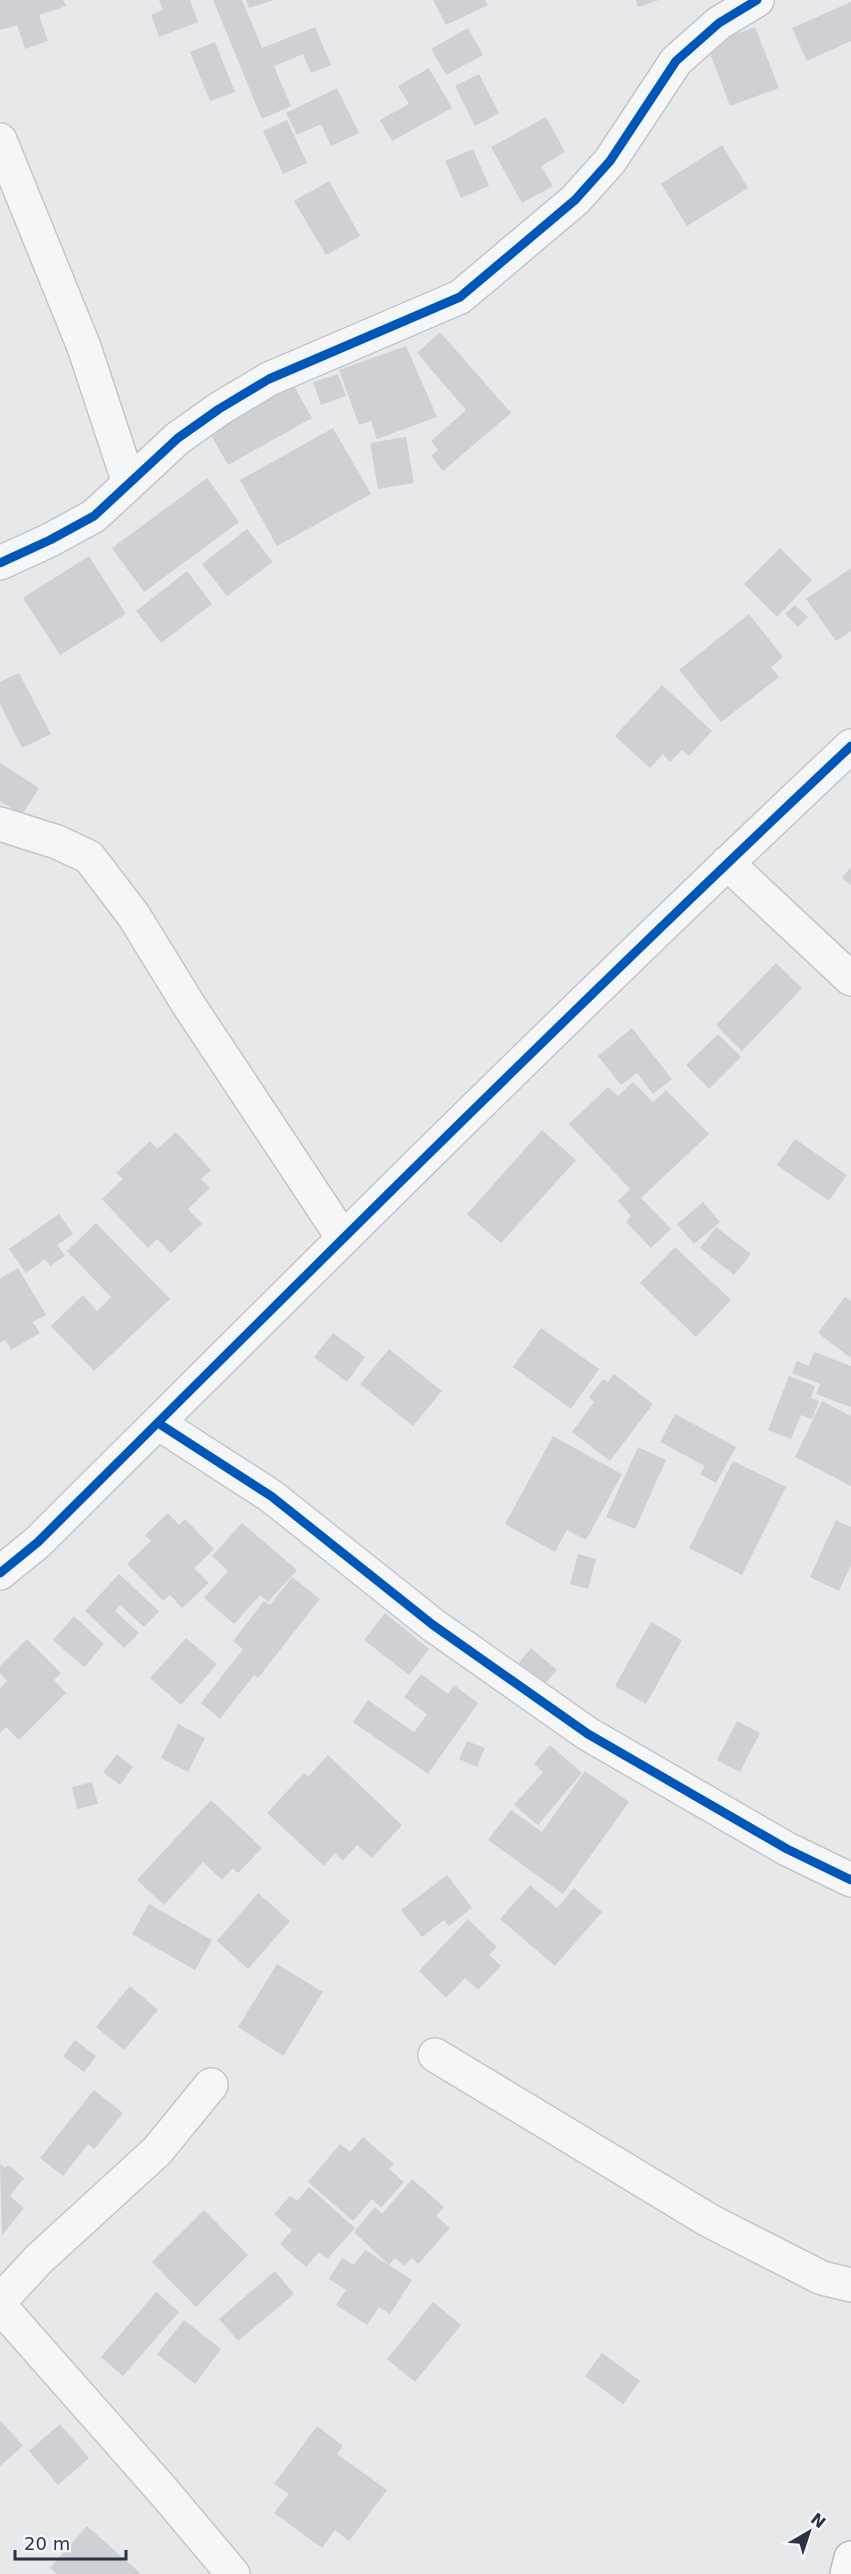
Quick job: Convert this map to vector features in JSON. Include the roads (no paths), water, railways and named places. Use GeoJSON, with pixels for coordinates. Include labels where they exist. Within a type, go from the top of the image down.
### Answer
{"type":"FeatureCollection","features":[{"type":"Feature","properties":{"kind":"highway"},"geometry":{"type":"LineString","coordinates":[[847,2574],[851,2558]]}},
{"type":"Feature","properties":{"kind":"street"},"geometry":{"type":"LineString","coordinates":[[0,563],[94,516],[178,438],[219,409],[269,379],[460,297],[582,192],[610,161],[676,61],[719,23],[757,0]]}},
{"type":"Feature","properties":{"kind":"street"},"geometry":{"type":"LineString","coordinates":[[0,140],[84,347],[129,483]]}},
{"type":"Feature","properties":{"kind":"street"},"geometry":{"type":"LineString","coordinates":[[0,1573],[39,1542],[343,1238],[727,863],[851,746]]}},
{"type":"Feature","properties":{"kind":"street"},"geometry":{"type":"LineString","coordinates":[[0,824],[57,842],[88,857],[134,916],[188,1004],[343,1238]]}},
{"type":"Feature","properties":{"kind":"street"},"geometry":{"type":"LineString","coordinates":[[727,863],[851,979]]}},
{"type":"Feature","properties":{"kind":"street"},"geometry":{"type":"LineString","coordinates":[[158,1423],[271,1496],[433,1625],[588,1734],[787,1850],[851,1880]]}},
{"type":"Feature","properties":{"kind":"street"},"geometry":{"type":"LineString","coordinates":[[435,2055],[710,2221],[822,2278],[851,2285]]}},
{"type":"Feature","properties":{"kind":"street"},"geometry":{"type":"LineString","coordinates":[[0,2301],[39,2259],[157,2151],[210,2085]]}},
{"type":"Feature","properties":{"kind":"street"},"geometry":{"type":"LineString","coordinates":[[0,2306],[233,2574]]}}]}
